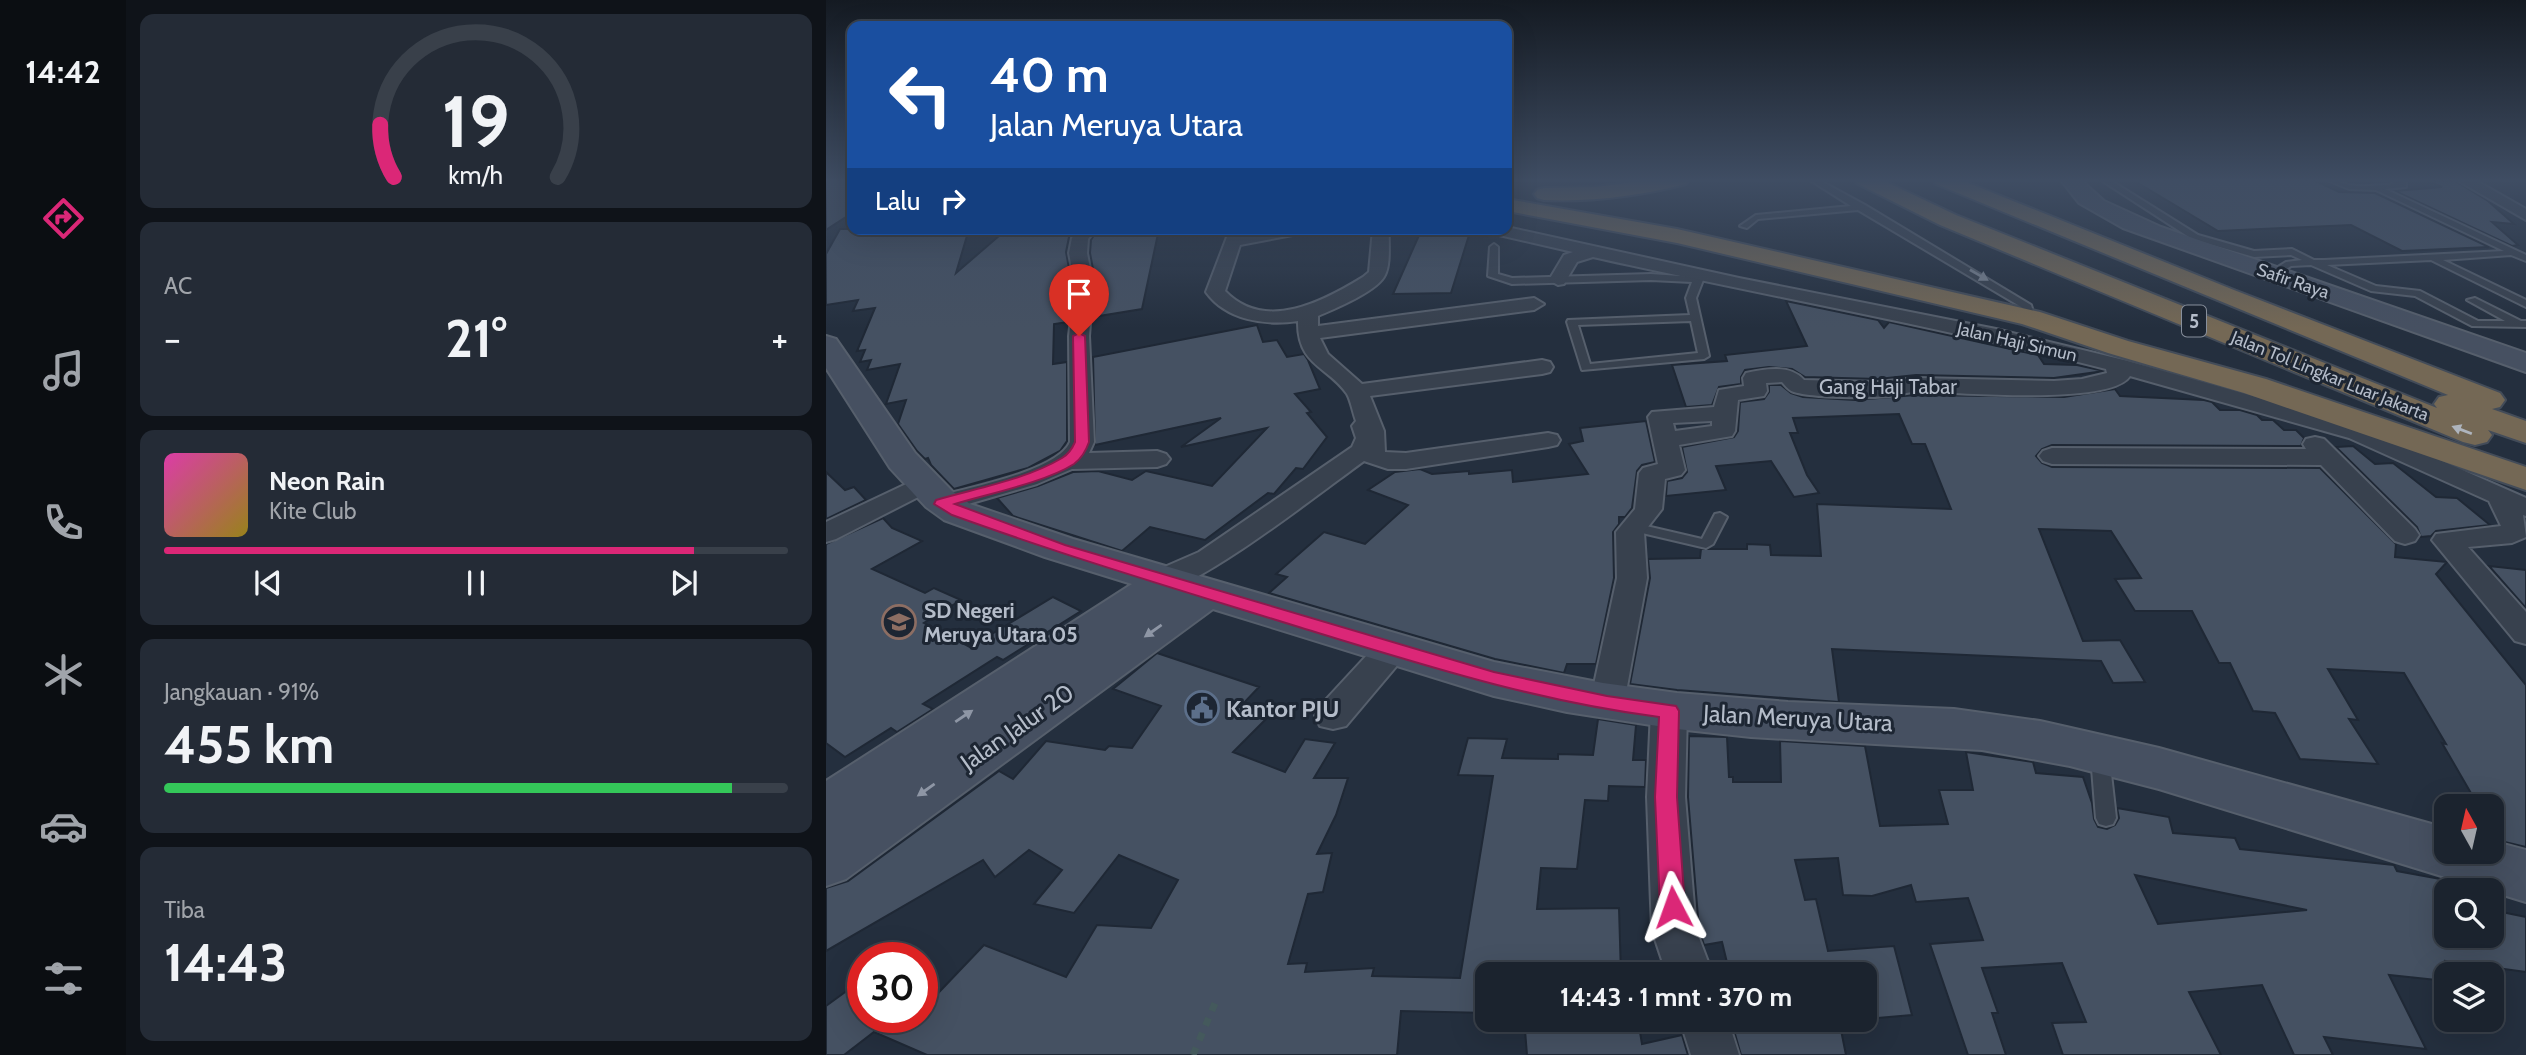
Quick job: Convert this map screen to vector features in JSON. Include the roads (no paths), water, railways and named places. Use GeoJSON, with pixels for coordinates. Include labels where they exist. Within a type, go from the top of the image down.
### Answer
{"type":"FeatureCollection","features":[{"type":"Feature","properties":{"kind":"highway"},"geometry":{"type":"LineString","coordinates":[[1553,229],[2255,386],[2517,495]]}},
{"type":"Feature","properties":{"kind":"highway"},"geometry":{"type":"LineString","coordinates":[[1640,229],[2030,318],[2117,356]]}},
{"type":"Feature","properties":{"kind":"highway","name":"Jalan Tol Lingkar Luar Jakarta"},"geometry":{"type":"LineString","coordinates":[[1969,229],[2366,392],[2526,454]]}},
{"type":"Feature","properties":{"kind":"highway","name":"Jalan Tol Lingkar Luar Jakarta"},"geometry":{"type":"LineString","coordinates":[[2021,229],[2287,341],[2526,433]]}},
{"type":"Feature","properties":{"kind":"highway"},"geometry":{"type":"LineString","coordinates":[[2063,229],[2225,296],[2440,379],[2526,416]]}},
{"type":"Feature","properties":{"kind":"highway"},"geometry":{"type":"LineString","coordinates":[[2091,229],[2344,327],[2440,379]]}},
{"type":"Feature","properties":{"kind":"main road","name":"Safir Raya"},"geometry":{"type":"LineString","coordinates":[[2149,229],[2526,363]]}},
{"type":"Feature","properties":{"kind":"main road"},"geometry":{"type":"LineString","coordinates":[[826,345],[931,494]]}},
{"type":"Feature","properties":{"kind":"main road","name":"Jalan Meruya Utara"},"geometry":{"type":"LineString","coordinates":[[931,494],[957,512],[1059,548],[1189,580],[1494,679],[1607,703],[1669,711],[1789,721],[1907,723],[2011,735],[2140,763],[2526,876]]}},
{"type":"Feature","properties":{"kind":"main road","name":"Jalan Jalur 20"},"geometry":{"type":"LineString","coordinates":[[826,808],[1189,580]]}},
{"type":"Feature","properties":{"kind":"main road","name":"Jalan Jalur 20"},"geometry":{"type":"LineString","coordinates":[[826,861],[1189,580]]}},
{"type":"Feature","properties":{"kind":"street"},"geometry":{"type":"LineString","coordinates":[[1069,461],[1079,451],[1082,442],[1079,336],[1084,285],[1078,253],[1083,235]]}},
{"type":"Feature","properties":{"kind":"street"},"geometry":{"type":"LineString","coordinates":[[1266,235],[1233,241],[1215,292],[1226,304],[1246,313],[1308,323],[1534,304]]}},
{"type":"Feature","properties":{"kind":"street"},"geometry":{"type":"LineString","coordinates":[[1308,323],[1375,277],[1378,272],[1381,235]]}},
{"type":"Feature","properties":{"kind":"street","name":"Jalan Haji Simun"},"geometry":{"type":"LineString","coordinates":[[1493,238],[1593,251],[1699,277],[2117,356],[2358,433],[2517,495]]}},
{"type":"Feature","properties":{"kind":"street"},"geometry":{"type":"LineString","coordinates":[[1559,280],[1570,260],[1593,251]]}},
{"type":"Feature","properties":{"kind":"street"},"geometry":{"type":"LineString","coordinates":[[1189,580],[1209,558],[1362,451],[1368,438],[1354,395],[1320,357],[1308,323]]}},
{"type":"Feature","properties":{"kind":"street","name":"Gang Haji Tabar"},"geometry":{"type":"LineString","coordinates":[[1630,531],[1632,526],[1644,517],[1653,494],[1648,473],[1672,470],[1665,441],[1722,432],[1727,395],[1756,391],[1753,379],[1757,377],[1790,377],[1798,386],[1872,389],[1913,385],[2076,386],[2117,379],[2117,356]]}},
{"type":"Feature","properties":{"kind":"street"},"geometry":{"type":"LineString","coordinates":[[1349,388],[1542,367]]}},
{"type":"Feature","properties":{"kind":"street"},"geometry":{"type":"LineString","coordinates":[[1349,388],[1372,431],[1372,456]]}},
{"type":"Feature","properties":{"kind":"street"},"geometry":{"type":"LineString","coordinates":[[2323,422],[2305,430],[2405,535]]}},
{"type":"Feature","properties":{"kind":"street"},"geometry":{"type":"LineString","coordinates":[[1372,456],[1388,461],[1406,461],[1548,440]]}},
{"type":"Feature","properties":{"kind":"street"},"geometry":{"type":"LineString","coordinates":[[1189,580],[1372,456]]}},
{"type":"Feature","properties":{"kind":"street"},"geometry":{"type":"LineString","coordinates":[[2052,456],[2328,457]]}},
{"type":"Feature","properties":{"kind":"street"},"geometry":{"type":"LineString","coordinates":[[826,533],[931,494],[1038,474],[1069,461],[1157,458]]}},
{"type":"Feature","properties":{"kind":"street"},"geometry":{"type":"LineString","coordinates":[[2517,495],[2517,530],[2508,536],[2446,540],[2526,633]]}},
{"type":"Feature","properties":{"kind":"street"},"geometry":{"type":"LineString","coordinates":[[1607,703],[1632,578],[1630,531]]}},
{"type":"Feature","properties":{"kind":"street"},"geometry":{"type":"LineString","coordinates":[[1333,716],[1393,648]]}},
{"type":"Feature","properties":{"kind":"street"},"geometry":{"type":"LineString","coordinates":[[1669,711],[1666,797],[1674,930],[1685,962]]}},
{"type":"Feature","properties":{"kind":"street"},"geometry":{"type":"LineString","coordinates":[[1708,1032],[1715,1055]]}},
{"type":"Feature","properties":{"kind":"lane"},"geometry":{"type":"LineString","coordinates":[[1914,229],[2028,307],[2030,318]]}},
{"type":"Feature","properties":{"kind":"lane"},"geometry":{"type":"LineString","coordinates":[[2183,229],[2195,237],[2254,254],[2297,253],[2381,291],[2415,292],[2476,324],[2524,325]]}},
{"type":"Feature","properties":{"kind":"lane"},"geometry":{"type":"LineString","coordinates":[[2464,229],[2526,258]]}},
{"type":"Feature","properties":{"kind":"lane"},"geometry":{"type":"LineString","coordinates":[[1493,238],[1493,276],[1512,281],[1699,277],[1691,298],[1704,356],[1586,368],[1572,322],[1695,318]]}},
{"type":"Feature","properties":{"kind":"lane"},"geometry":{"type":"LineString","coordinates":[[2273,274],[2290,264],[2506,254],[2510,251]]}},
{"type":"Feature","properties":{"kind":"lane"},"geometry":{"type":"LineString","coordinates":[[2433,258],[2526,304]]}},
{"type":"Feature","properties":{"kind":"lane"},"geometry":{"type":"LineString","coordinates":[[2472,300],[2524,325]]}},
{"type":"Feature","properties":{"kind":"lane"},"geometry":{"type":"LineString","coordinates":[[1630,531],[1642,529],[1706,544],[1720,517]]}},
{"type":"Feature","properties":{"kind":"lane"},"geometry":{"type":"LineString","coordinates":[[2100,754],[2106,818]]}},
{"type":"Feature","properties":{"kind":"place","name":"SD Negeri Meruya Utara 05"},"geometry":{"type":"Point","coordinates":[899,622]}},
{"type":"Feature","properties":{"kind":"place","name":"Kantor PJU"},"geometry":{"type":"Point","coordinates":[1202,708]}}]}
